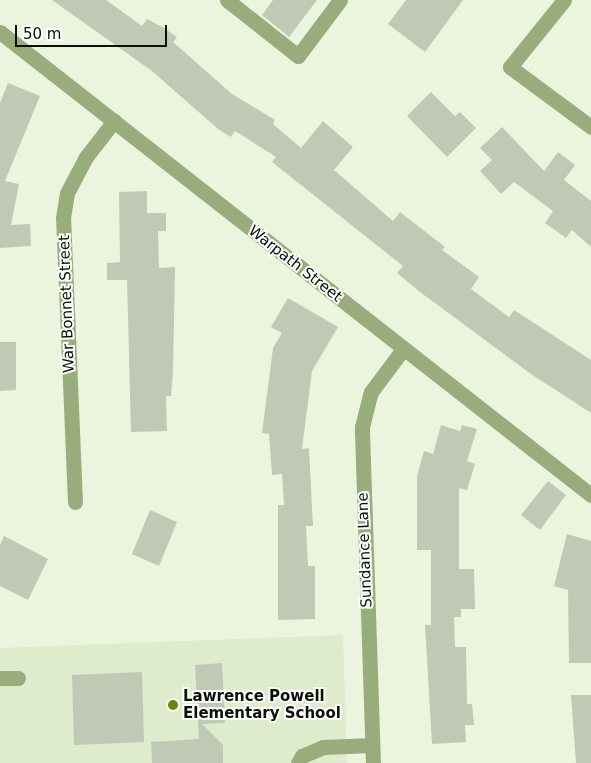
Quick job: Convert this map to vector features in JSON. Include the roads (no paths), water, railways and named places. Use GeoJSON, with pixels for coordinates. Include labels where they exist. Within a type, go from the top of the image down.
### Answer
{"type":"FeatureCollection","features":[{"type":"Feature","properties":{"kind":"street"},"geometry":{"type":"LineString","coordinates":[[227,0],[298,56],[340,0]]}},
{"type":"Feature","properties":{"kind":"street"},"geometry":{"type":"LineString","coordinates":[[564,0],[510,67],[591,127]]}},
{"type":"Feature","properties":{"kind":"street","name":"Warpath Street"},"geometry":{"type":"LineString","coordinates":[[0,32],[591,495]]}},
{"type":"Feature","properties":{"kind":"street","name":"War Bonnet Street"},"geometry":{"type":"LineString","coordinates":[[75,502],[63,218],[66,193],[82,164],[114,121]]}},
{"type":"Feature","properties":{"kind":"street","name":"Sundance Lane"},"geometry":{"type":"LineString","coordinates":[[373,763],[362,427],[371,392],[403,349]]}},
{"type":"Feature","properties":{"kind":"street"},"geometry":{"type":"LineString","coordinates":[[0,678],[18,678]]}},
{"type":"Feature","properties":{"kind":"street"},"geometry":{"type":"LineString","coordinates":[[298,763],[302,756],[323,747],[372,744]]}},
{"type":"Feature","properties":{"kind":"place","name":"Lawrence Powell Elementary School"},"geometry":{"type":"Point","coordinates":[173,705]}}]}
